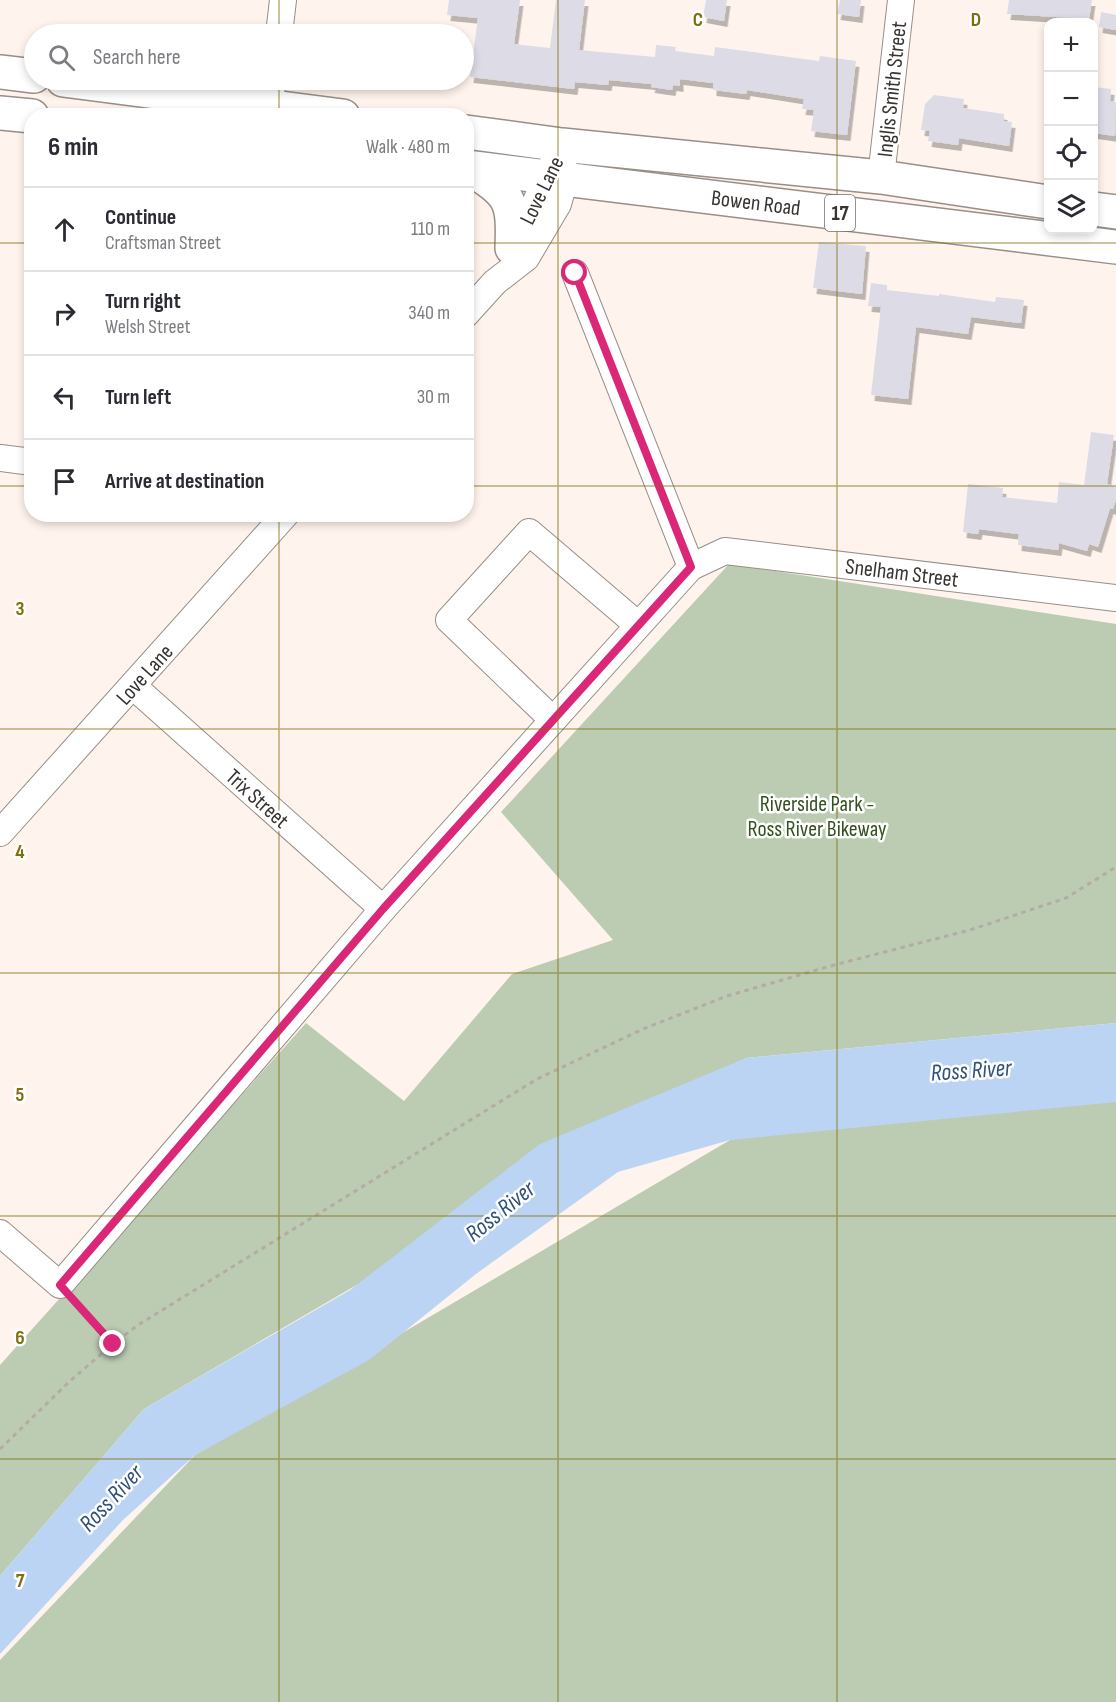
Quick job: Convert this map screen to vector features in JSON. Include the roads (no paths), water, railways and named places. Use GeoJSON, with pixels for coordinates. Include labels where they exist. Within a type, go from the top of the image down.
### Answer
{"type":"FeatureCollection","features":[{"type":"Feature","properties":{"kind":"main road"},"geometry":{"type":"LineString","coordinates":[[0,72],[24,75]]}},
{"type":"Feature","properties":{"kind":"main road"},"geometry":{"type":"LineString","coordinates":[[236,90],[271,92],[319,108]]}},
{"type":"Feature","properties":{"kind":"main road"},"geometry":{"type":"LineString","coordinates":[[0,113],[24,115]]}},
{"type":"Feature","properties":{"kind":"main road","name":"Bowen Road"},"geometry":{"type":"LineString","coordinates":[[474,133],[562,145],[881,177],[1044,201]]}},
{"type":"Feature","properties":{"kind":"main road","name":"Bowen Road"},"geometry":{"type":"LineString","coordinates":[[474,168],[1116,248]]}},
{"type":"Feature","properties":{"kind":"main road"},"geometry":{"type":"LineString","coordinates":[[474,171],[492,183],[507,198],[513,220],[512,248]]}},
{"type":"Feature","properties":{"kind":"main road"},"geometry":{"type":"LineString","coordinates":[[1098,210],[1116,212]]}},
{"type":"Feature","properties":{"kind":"street"},"geometry":{"type":"LineString","coordinates":[[280,24],[284,0]]}},
{"type":"Feature","properties":{"kind":"street","name":"Inglis Smith Street"},"geometry":{"type":"LineString","coordinates":[[881,177],[901,0]]}},
{"type":"Feature","properties":{"kind":"street","name":"Love Lane"},"geometry":{"type":"LineString","coordinates":[[474,305],[495,282],[526,258],[558,204],[555,178],[562,145]]}},
{"type":"Feature","properties":{"kind":"street","name":"Love Lane"},"geometry":{"type":"LineString","coordinates":[[495,282],[534,206],[555,178]]}},
{"type":"Feature","properties":{"kind":"street"},"geometry":{"type":"LineString","coordinates":[[0,1233],[60,1285],[383,909],[691,567],[575,273]]}},
{"type":"Feature","properties":{"kind":"street"},"geometry":{"type":"LineString","coordinates":[[0,458],[24,461]]}},
{"type":"Feature","properties":{"kind":"street","name":"Love Lane"},"geometry":{"type":"LineString","coordinates":[[0,833],[279,522]]}},
{"type":"Feature","properties":{"kind":"street"},"geometry":{"type":"LineString","coordinates":[[553,720],[449,620],[529,532],[638,626]]}},
{"type":"Feature","properties":{"kind":"street","name":"Snelham Street"},"geometry":{"type":"LineString","coordinates":[[691,567],[725,551],[1116,598]]}},
{"type":"Feature","properties":{"kind":"street","name":"Trix Street"},"geometry":{"type":"LineString","coordinates":[[133,686],[383,909]]}},
{"type":"Feature","properties":{"kind":"water","name":"Ross River"},"geometry":{"type":"Polygon","coordinates":[[[1116,1023],[1116,1102],[730,1140],[618,1172],[476,1274],[369,1360],[195,1455],[123,1520],[0,1654],[0,1576],[144,1409],[350,1290],[540,1144],[746,1058],[1116,1023]]]}},
{"type":"Feature","properties":{"kind":"park label","name":"Riverside Park - Ross River Bikeway"},"geometry":{"type":"Point","coordinates":[817,816]}}]}
